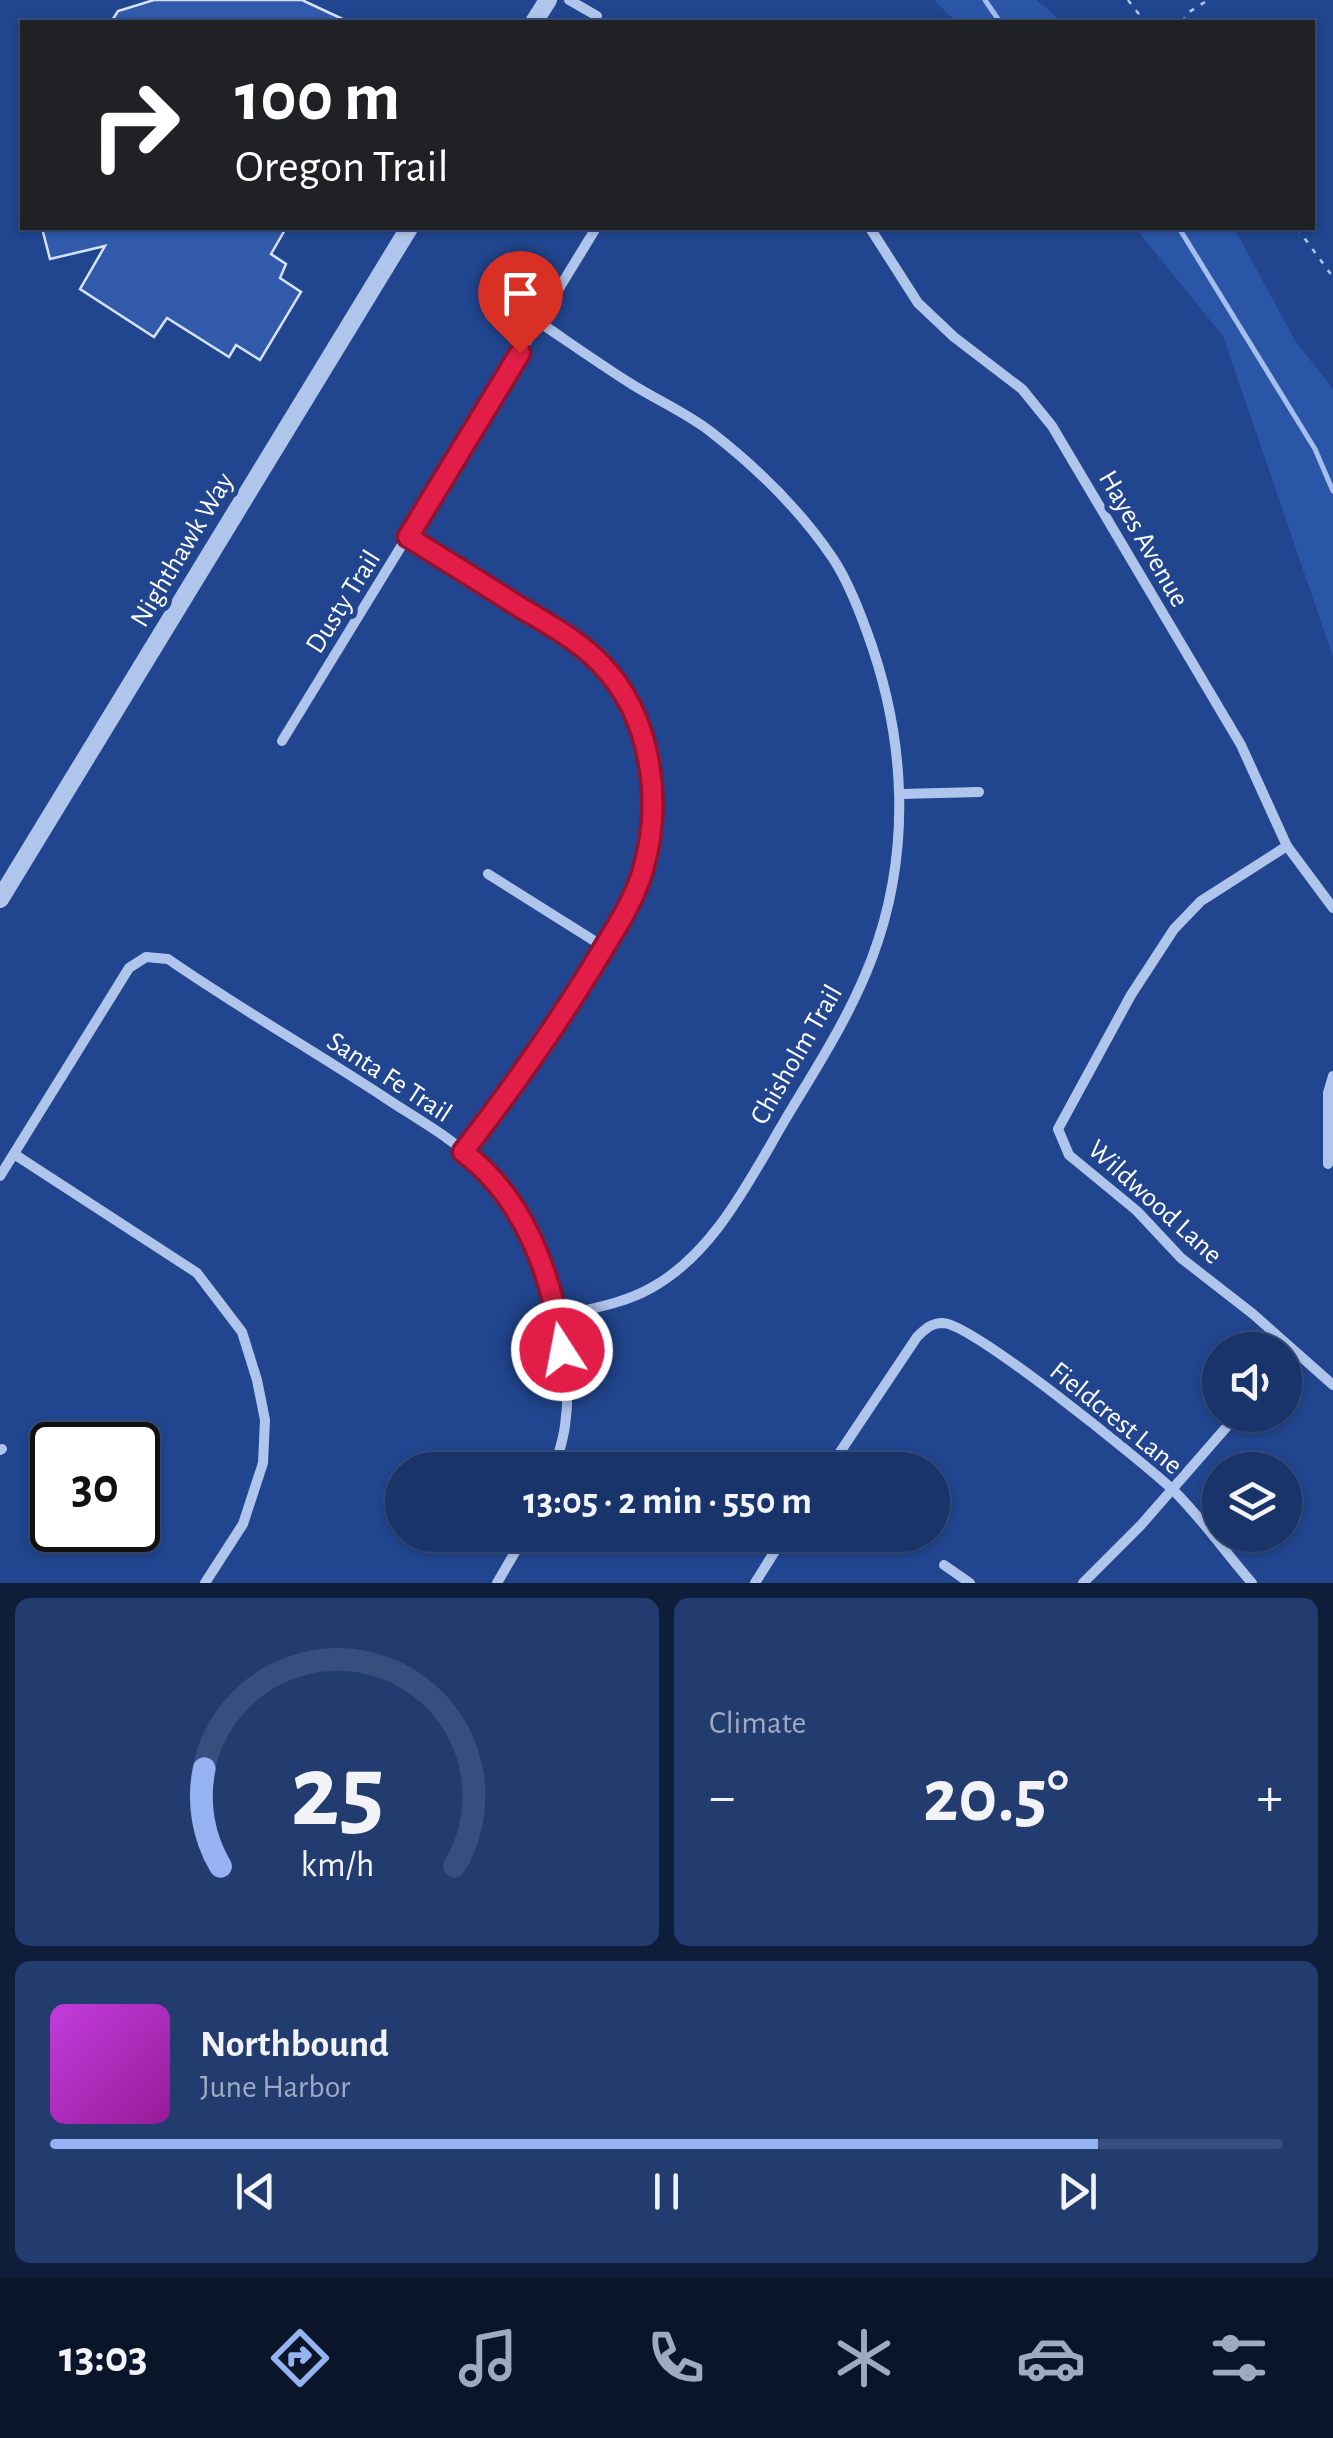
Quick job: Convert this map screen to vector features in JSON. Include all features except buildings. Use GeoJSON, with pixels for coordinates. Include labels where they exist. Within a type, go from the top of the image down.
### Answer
{"type":"FeatureCollection","features":[{"type":"Feature","properties":{"kind":"street"},"geometry":{"type":"LineString","coordinates":[[569,0],[597,16]]}},
{"type":"Feature","properties":{"kind":"street","name":"Nighthawk Way"},"geometry":{"type":"LineString","coordinates":[[0,899],[408,230]]}},
{"type":"Feature","properties":{"kind":"street","name":"Dusty Trail"},"geometry":{"type":"LineString","coordinates":[[282,741],[595,230]]}},
{"type":"Feature","properties":{"kind":"street","name":"Hayes Avenue"},"geometry":{"type":"LineString","coordinates":[[871,230],[918,303],[954,337],[1022,389],[1052,426],[1241,746],[1287,846],[1333,908]]}},
{"type":"Feature","properties":{"kind":"street","name":"Chisholm Trail"},"geometry":{"type":"LineString","coordinates":[[538,322],[709,430],[793,508],[833,559],[859,610],[882,672],[895,728],[900,794],[890,897],[874,954],[850,1012],[734,1202],[709,1239],[683,1266],[650,1289],[557,1316]]}},
{"type":"Feature","properties":{"kind":"street"},"geometry":{"type":"LineString","coordinates":[[408,537],[564,634],[600,663],[628,702],[644,741],[653,790],[653,830],[642,874],[626,912],[520,1078],[463,1152]]}},
{"type":"Feature","properties":{"kind":"street"},"geometry":{"type":"LineString","coordinates":[[900,794],[979,792]]}},
{"type":"Feature","properties":{"kind":"street","name":"Wildwood Lane"},"geometry":{"type":"LineString","coordinates":[[1270,1332],[1253,1314],[1181,1258],[1137,1211],[1069,1155],[1058,1129],[1131,995],[1174,930],[1201,901],[1287,846]]}},
{"type":"Feature","properties":{"kind":"street"},"geometry":{"type":"LineString","coordinates":[[488,874],[604,947]]}},
{"type":"Feature","properties":{"kind":"street","name":"Santa Fe Trail"},"geometry":{"type":"LineString","coordinates":[[14,1154],[129,968],[146,956],[168,958],[463,1152],[477,1162],[503,1193],[531,1237],[557,1316],[566,1376],[566,1425],[559,1452]]}},
{"type":"Feature","properties":{"kind":"street"},"geometry":{"type":"LineString","coordinates":[[1328,1164],[1328,1093],[1333,1076]]}},
{"type":"Feature","properties":{"kind":"street"},"geometry":{"type":"LineString","coordinates":[[0,1176],[14,1154],[197,1273],[242,1332],[258,1380],[265,1420],[262,1462],[243,1524],[205,1583]]}},
{"type":"Feature","properties":{"kind":"street","name":"Fieldcrest Lane"},"geometry":{"type":"LineString","coordinates":[[840,1452],[917,1336],[929,1326],[946,1323],[1024,1370],[1172,1490],[1252,1583]]}},
{"type":"Feature","properties":{"kind":"street","name":"Wildwood Lane"},"geometry":{"type":"LineString","coordinates":[[1302,1362],[1333,1385]]}},
{"type":"Feature","properties":{"kind":"street"},"geometry":{"type":"LineString","coordinates":[[1083,1583],[1221,1432]]}},
{"type":"Feature","properties":{"kind":"street"},"geometry":{"type":"LineString","coordinates":[[496,1583],[515,1552]]}},
{"type":"Feature","properties":{"kind":"street"},"geometry":{"type":"LineString","coordinates":[[754,1583],[774,1552]]}},
{"type":"Feature","properties":{"kind":"street"},"geometry":{"type":"LineString","coordinates":[[944,1565],[970,1583]]}},
{"type":"Feature","properties":{"kind":"path"},"geometry":{"type":"LineString","coordinates":[[1128,0],[1143,20]]}},
{"type":"Feature","properties":{"kind":"path"},"geometry":{"type":"LineString","coordinates":[[1184,20],[1186,14],[1208,0]]}},
{"type":"Feature","properties":{"kind":"path"},"geometry":{"type":"LineString","coordinates":[[1298,230],[1333,277]]}},
{"type":"Feature","properties":{"kind":"shaded area"},"geometry":{"type":"Polygon","coordinates":[[[934,0],[1036,0],[1061,20],[954,20],[934,0]]]}},
{"type":"Feature","properties":{"kind":"shaded area"},"geometry":{"type":"Polygon","coordinates":[[[1137,230],[1235,230],[1296,342],[1333,389],[1333,657],[1223,336],[1137,230]]]}},
{"type":"Feature","properties":{"kind":"waterway"},"geometry":{"type":"LineString","coordinates":[[985,0],[999,20]]}},
{"type":"Feature","properties":{"kind":"waterway"},"geometry":{"type":"LineString","coordinates":[[1180,230],[1315,449],[1333,491]]}},
{"type":"Feature","properties":{"kind":"route"},"geometry":{"type":"LineString","coordinates":[[520,353],[408,537],[564,634],[600,663],[628,702],[644,741],[653,790],[653,830],[642,874],[626,912],[520,1078],[463,1152],[477,1162],[503,1193],[531,1237],[559,1323],[562,1350]]}}]}
